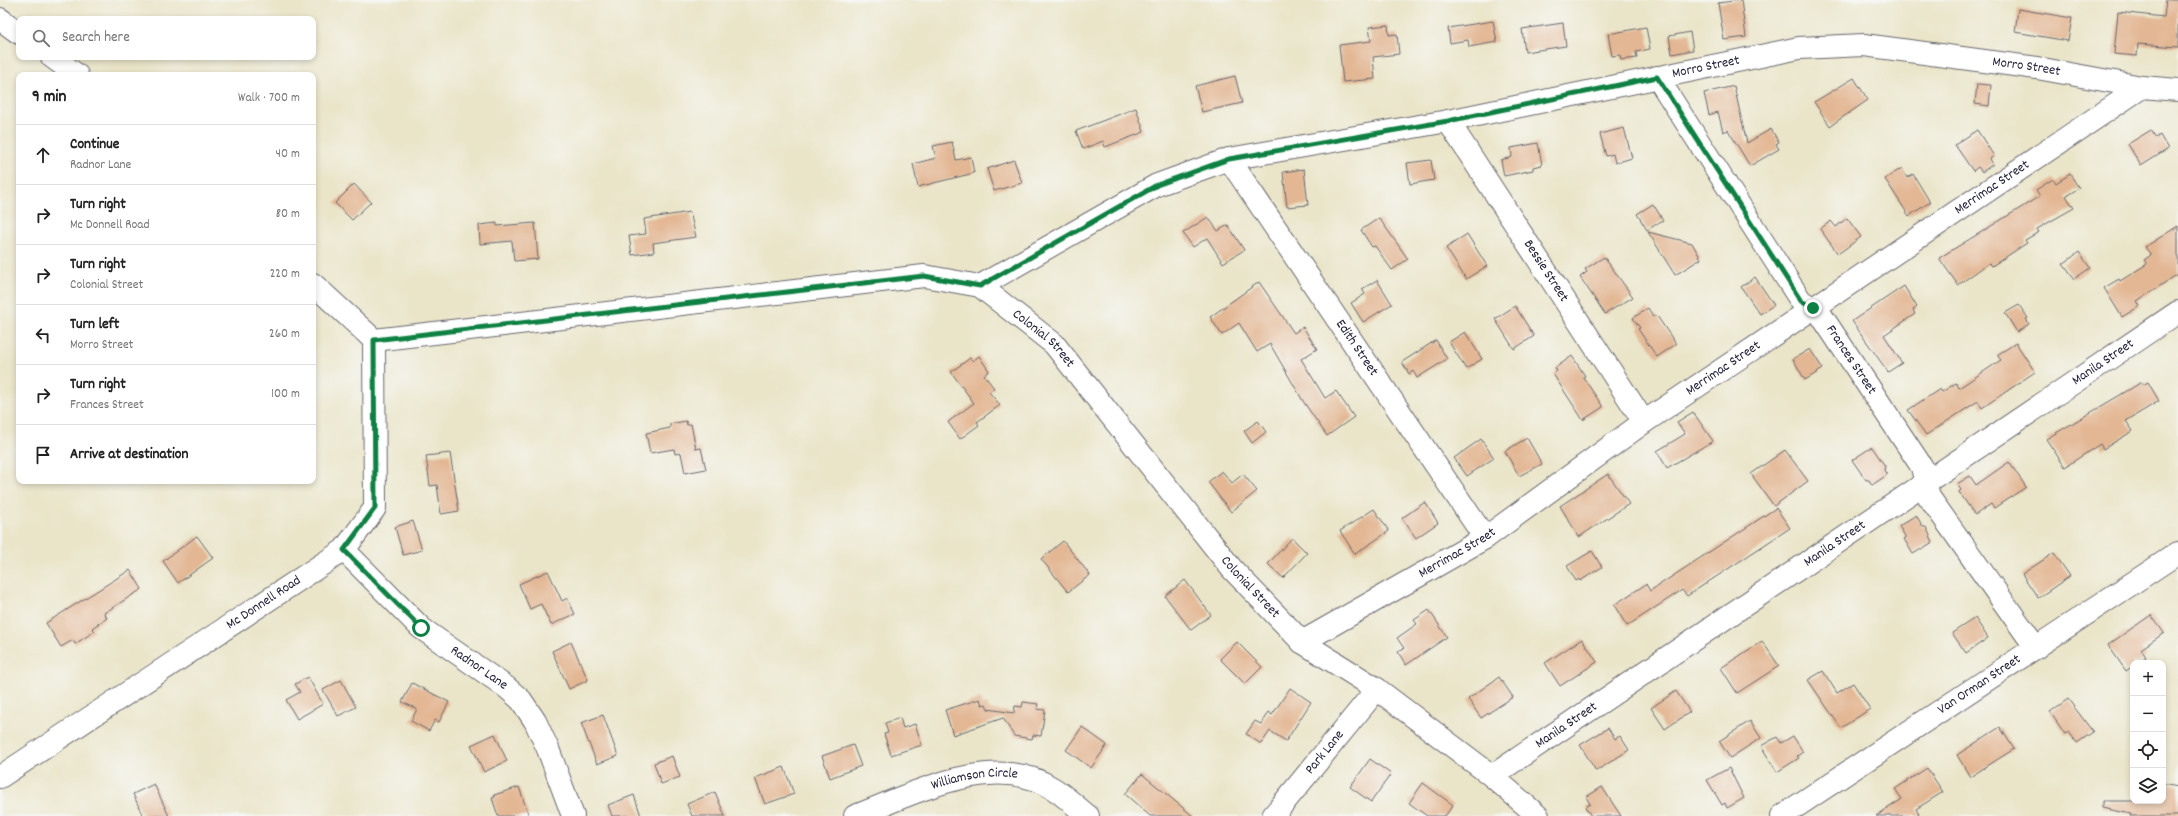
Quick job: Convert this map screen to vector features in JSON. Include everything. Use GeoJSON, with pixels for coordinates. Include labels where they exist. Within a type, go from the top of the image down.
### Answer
{"type":"FeatureCollection","features":[{"type":"Feature","properties":{"kind":"street"},"geometry":{"type":"LineString","coordinates":[[0,19],[16,31]]}},
{"type":"Feature","properties":{"kind":"street","name":"Morro Street"},"geometry":{"type":"LineString","coordinates":[[980,286],[1157,185],[1229,159],[1448,121],[1799,48],[1864,45],[2037,68],[2142,87],[2178,90]]}},
{"type":"Feature","properties":{"kind":"street"},"geometry":{"type":"LineString","coordinates":[[56,60],[73,72]]}},
{"type":"Feature","properties":{"kind":"street","name":"Frances Street"},"geometry":{"type":"LineString","coordinates":[[1657,77],[1801,301],[1819,312],[1922,467],[1929,497],[2036,648]]}},
{"type":"Feature","properties":{"kind":"street","name":"Merrimac Street"},"geometry":{"type":"LineString","coordinates":[[1302,642],[1485,538],[1644,422],[2142,87]]}},
{"type":"Feature","properties":{"kind":"street","name":"Bessie Street"},"geometry":{"type":"LineString","coordinates":[[1448,121],[1644,422]]}},
{"type":"Feature","properties":{"kind":"street","name":"Edith Street"},"geometry":{"type":"LineString","coordinates":[[1229,159],[1485,538]]}},
{"type":"Feature","properties":{"kind":"street","name":"Colonial Street"},"geometry":{"type":"LineString","coordinates":[[374,340],[924,276],[980,286],[1054,344],[1232,569],[1302,642],[1377,689],[1492,776],[1538,816]]}},
{"type":"Feature","properties":{"kind":"street"},"geometry":{"type":"LineString","coordinates":[[316,287],[374,340]]}},
{"type":"Feature","properties":{"kind":"street","name":"Manila Street"},"geometry":{"type":"LineString","coordinates":[[1492,776],[2178,312]]}},
{"type":"Feature","properties":{"kind":"street","name":"Mc Donnell Road"},"geometry":{"type":"LineString","coordinates":[[0,777],[344,550],[375,508],[374,340]]}},
{"type":"Feature","properties":{"kind":"street","name":"Radnor Lane"},"geometry":{"type":"LineString","coordinates":[[344,550],[421,628],[506,687],[521,700],[535,721],[548,749],[573,816]]}},
{"type":"Feature","properties":{"kind":"street","name":"Van Orman Street"},"geometry":{"type":"LineString","coordinates":[[1782,816],[2178,553]]}},
{"type":"Feature","properties":{"kind":"street","name":"Park Lane"},"geometry":{"type":"LineString","coordinates":[[1273,816],[1377,689]]}},
{"type":"Feature","properties":{"kind":"street","name":"Williamson Circle"},"geometry":{"type":"LineString","coordinates":[[855,816],[955,778],[1000,773],[1026,778],[1054,789],[1088,816]]}},
{"type":"Feature","properties":{"kind":"building"},"geometry":{"type":"Polygon","coordinates":[[[1741,0],[1746,37],[1724,40],[1718,3],[1741,0]]]}},
{"type":"Feature","properties":{"kind":"building"},"geometry":{"type":"Polygon","coordinates":[[[2166,0],[2178,0],[2178,47],[2138,44],[2137,56],[2114,54],[2118,12],[2164,17],[2166,0]]]}},
{"type":"Feature","properties":{"kind":"building"},"geometry":{"type":"Polygon","coordinates":[[[2018,9],[2072,18],[2068,41],[2015,32],[2018,9]]]}},
{"type":"Feature","properties":{"kind":"building"},"geometry":{"type":"Polygon","coordinates":[[[1493,21],[1497,42],[1469,47],[1468,40],[1450,43],[1448,28],[1493,21]]]}},
{"type":"Feature","properties":{"kind":"building"},"geometry":{"type":"Polygon","coordinates":[[[1563,23],[1566,46],[1525,52],[1522,29],[1563,23]]]}},
{"type":"Feature","properties":{"kind":"building"},"geometry":{"type":"Polygon","coordinates":[[[1388,25],[1389,35],[1397,34],[1399,54],[1373,57],[1375,79],[1343,82],[1339,45],[1371,41],[1369,27],[1388,25]]]}},
{"type":"Feature","properties":{"kind":"building"},"geometry":{"type":"Polygon","coordinates":[[[1646,27],[1650,49],[1636,52],[1637,58],[1621,60],[1620,55],[1612,56],[1608,34],[1646,27]]]}},
{"type":"Feature","properties":{"kind":"building"},"geometry":{"type":"Polygon","coordinates":[[[1690,32],[1693,50],[1672,54],[1669,36],[1690,32]]]}},
{"type":"Feature","properties":{"kind":"building"},"geometry":{"type":"Polygon","coordinates":[[[1235,76],[1242,103],[1202,112],[1195,86],[1235,76]]]}},
{"type":"Feature","properties":{"kind":"building"},"geometry":{"type":"Polygon","coordinates":[[[1854,78],[1868,100],[1830,126],[1814,102],[1854,78]]]}},
{"type":"Feature","properties":{"kind":"building"},"geometry":{"type":"Polygon","coordinates":[[[1977,84],[1991,85],[1989,106],[1975,104],[1977,84]]]}},
{"type":"Feature","properties":{"kind":"building"},"geometry":{"type":"Polygon","coordinates":[[[1734,86],[1747,143],[1771,129],[1779,142],[1776,144],[1779,149],[1750,166],[1728,130],[1723,132],[1718,112],[1709,115],[1704,93],[1734,86]]]}},
{"type":"Feature","properties":{"kind":"building"},"geometry":{"type":"Polygon","coordinates":[[[1136,108],[1144,132],[1105,147],[1103,141],[1083,149],[1076,131],[1136,108]]]}},
{"type":"Feature","properties":{"kind":"building"},"geometry":{"type":"Polygon","coordinates":[[[1624,128],[1632,158],[1615,163],[1613,154],[1606,156],[1600,134],[1624,128]]]}},
{"type":"Feature","properties":{"kind":"building"},"geometry":{"type":"Polygon","coordinates":[[[1977,130],[1994,156],[1990,159],[1993,164],[1982,172],[1978,167],[1973,171],[1955,145],[1977,130]]]}},
{"type":"Feature","properties":{"kind":"building"},"geometry":{"type":"Polygon","coordinates":[[[2151,130],[2156,138],[2160,135],[2168,149],[2141,166],[2128,144],[2151,130]]]}},
{"type":"Feature","properties":{"kind":"building"},"geometry":{"type":"Polygon","coordinates":[[[952,142],[956,160],[971,157],[974,173],[918,187],[913,164],[936,158],[933,146],[952,142]]]}},
{"type":"Feature","properties":{"kind":"building"},"geometry":{"type":"Polygon","coordinates":[[[1538,143],[1542,165],[1533,167],[1533,170],[1504,176],[1501,160],[1512,157],[1511,148],[1538,143]]]}},
{"type":"Feature","properties":{"kind":"building"},"geometry":{"type":"Polygon","coordinates":[[[1014,160],[1022,183],[994,191],[987,169],[1014,160]]]}},
{"type":"Feature","properties":{"kind":"building"},"geometry":{"type":"Polygon","coordinates":[[[1431,160],[1434,180],[1410,184],[1407,163],[1431,160]]]}},
{"type":"Feature","properties":{"kind":"building"},"geometry":{"type":"Polygon","coordinates":[[[1902,168],[1907,178],[1913,174],[1930,202],[1909,216],[1885,179],[1902,168]]]}},
{"type":"Feature","properties":{"kind":"building"},"geometry":{"type":"Polygon","coordinates":[[[1304,169],[1308,205],[1287,207],[1283,172],[1304,169]]]}},
{"type":"Feature","properties":{"kind":"building"},"geometry":{"type":"Polygon","coordinates":[[[2070,174],[2079,188],[2066,196],[2074,208],[2037,229],[2039,232],[2025,240],[2027,243],[1992,266],[1989,263],[1958,285],[1939,258],[2040,196],[2036,190],[2053,179],[2056,183],[2070,174]]]}},
{"type":"Feature","properties":{"kind":"building"},"geometry":{"type":"Polygon","coordinates":[[[354,184],[371,202],[352,220],[335,203],[354,184]]]}},
{"type":"Feature","properties":{"kind":"building"},"geometry":{"type":"Polygon","coordinates":[[[1653,204],[1663,220],[1647,230],[1637,214],[1653,204]]]}},
{"type":"Feature","properties":{"kind":"building"},"geometry":{"type":"Polygon","coordinates":[[[690,212],[696,237],[653,243],[654,252],[632,255],[629,236],[646,234],[644,219],[690,212]]]}},
{"type":"Feature","properties":{"kind":"building"},"geometry":{"type":"Polygon","coordinates":[[[1208,217],[1218,231],[1228,225],[1244,250],[1223,263],[1207,238],[1193,247],[1183,233],[1208,217]]]}},
{"type":"Feature","properties":{"kind":"building"},"geometry":{"type":"Polygon","coordinates":[[[1379,218],[1408,259],[1392,270],[1375,246],[1372,247],[1361,230],[1379,218]]]}},
{"type":"Feature","properties":{"kind":"building"},"geometry":{"type":"Polygon","coordinates":[[[1847,218],[1861,237],[1838,254],[1820,229],[1831,221],[1836,227],[1847,218]]]}},
{"type":"Feature","properties":{"kind":"building"},"geometry":{"type":"Polygon","coordinates":[[[497,223],[497,226],[535,223],[538,259],[514,261],[512,241],[480,244],[479,225],[497,223]]]}},
{"type":"Feature","properties":{"kind":"building"},"geometry":{"type":"Polygon","coordinates":[[[2178,226],[2178,274],[2137,301],[2140,306],[2122,317],[2104,288],[2119,279],[2120,281],[2147,264],[2144,260],[2151,255],[2145,247],[2178,226]]]}},
{"type":"Feature","properties":{"kind":"building"},"geometry":{"type":"Polygon","coordinates":[[[1648,232],[1692,243],[1701,259],[1675,275],[1648,232]]]}},
{"type":"Feature","properties":{"kind":"building"},"geometry":{"type":"Polygon","coordinates":[[[1467,234],[1487,266],[1466,279],[1446,248],[1467,234]]]}},
{"type":"Feature","properties":{"kind":"building"},"geometry":{"type":"Polygon","coordinates":[[[2079,252],[2090,268],[2074,279],[2063,264],[2079,252]]]}},
{"type":"Feature","properties":{"kind":"building"},"geometry":{"type":"Polygon","coordinates":[[[1604,257],[1633,297],[1605,314],[1580,277],[1587,272],[1585,269],[1604,257]]]}},
{"type":"Feature","properties":{"kind":"building"},"geometry":{"type":"Polygon","coordinates":[[[1755,277],[1774,305],[1760,314],[1741,287],[1755,277]]]}},
{"type":"Feature","properties":{"kind":"building"},"geometry":{"type":"Polygon","coordinates":[[[1377,280],[1392,304],[1363,322],[1351,303],[1365,294],[1362,289],[1377,280]]]}},
{"type":"Feature","properties":{"kind":"building"},"geometry":{"type":"Polygon","coordinates":[[[1259,282],[1294,333],[1303,327],[1317,349],[1301,359],[1325,398],[1336,391],[1354,417],[1327,436],[1303,401],[1270,344],[1257,352],[1239,323],[1222,335],[1210,317],[1259,282]]]}},
{"type":"Feature","properties":{"kind":"building"},"geometry":{"type":"Polygon","coordinates":[[[1904,286],[1917,307],[1913,310],[1915,314],[1884,335],[1902,363],[1888,372],[1852,321],[1904,286]]]}},
{"type":"Feature","properties":{"kind":"building"},"geometry":{"type":"Polygon","coordinates":[[[2019,305],[2028,318],[2026,319],[2029,324],[2017,332],[2005,313],[2019,305]]]}},
{"type":"Feature","properties":{"kind":"building"},"geometry":{"type":"Polygon","coordinates":[[[1515,306],[1534,336],[1514,349],[1495,319],[1515,306]]]}},
{"type":"Feature","properties":{"kind":"building"},"geometry":{"type":"Polygon","coordinates":[[[1648,308],[1653,316],[1657,316],[1676,344],[1657,357],[1638,329],[1640,328],[1633,318],[1648,308]]]}},
{"type":"Feature","properties":{"kind":"building"},"geometry":{"type":"Polygon","coordinates":[[[1465,332],[1482,359],[1466,369],[1449,342],[1465,332]]]}},
{"type":"Feature","properties":{"kind":"building"},"geometry":{"type":"Polygon","coordinates":[[[1436,340],[1447,359],[1417,378],[1413,371],[1409,374],[1402,362],[1436,340]]]}},
{"type":"Feature","properties":{"kind":"building"},"geometry":{"type":"Polygon","coordinates":[[[2016,343],[2035,372],[1982,408],[1978,401],[1926,435],[1908,410],[1940,389],[1942,392],[1956,383],[1959,388],[2001,360],[1997,355],[2016,343]]]}},
{"type":"Feature","properties":{"kind":"building"},"geometry":{"type":"Polygon","coordinates":[[[1810,349],[1823,369],[1805,380],[1793,359],[1810,349]]]}},
{"type":"Feature","properties":{"kind":"building"},"geometry":{"type":"Polygon","coordinates":[[[979,356],[989,371],[984,375],[994,388],[989,392],[1000,405],[977,422],[979,425],[960,439],[948,422],[974,403],[951,372],[970,358],[973,361],[979,356]]]}},
{"type":"Feature","properties":{"kind":"building"},"geometry":{"type":"Polygon","coordinates":[[[1572,356],[1585,376],[1583,377],[1603,407],[1583,420],[1553,374],[1557,371],[1555,368],[1572,356]]]}},
{"type":"Feature","properties":{"kind":"building"},"geometry":{"type":"Polygon","coordinates":[[[2142,382],[2143,385],[2148,382],[2159,401],[2126,421],[2133,431],[2103,449],[2100,444],[2065,467],[2046,439],[2142,382]]]}},
{"type":"Feature","properties":{"kind":"building"},"geometry":{"type":"Polygon","coordinates":[[[1693,412],[1713,441],[1667,468],[1657,451],[1685,434],[1677,422],[1693,412]]]}},
{"type":"Feature","properties":{"kind":"building"},"geometry":{"type":"Polygon","coordinates":[[[686,421],[687,425],[691,424],[696,449],[701,448],[706,469],[685,473],[681,453],[675,454],[674,449],[650,453],[646,433],[670,428],[670,424],[686,421]]]}},
{"type":"Feature","properties":{"kind":"building"},"geometry":{"type":"Polygon","coordinates":[[[1258,421],[1266,432],[1252,443],[1244,431],[1258,421]]]}},
{"type":"Feature","properties":{"kind":"building"},"geometry":{"type":"Polygon","coordinates":[[[1527,438],[1542,464],[1519,476],[1505,451],[1527,438]]]}},
{"type":"Feature","properties":{"kind":"building"},"geometry":{"type":"Polygon","coordinates":[[[1481,439],[1494,458],[1467,476],[1454,458],[1481,439]]]}},
{"type":"Feature","properties":{"kind":"building"},"geometry":{"type":"Polygon","coordinates":[[[1872,447],[1885,466],[1884,470],[1887,475],[1872,485],[1869,480],[1866,480],[1852,460],[1872,447]]]}},
{"type":"Feature","properties":{"kind":"building"},"geometry":{"type":"Polygon","coordinates":[[[1785,450],[1808,481],[1774,506],[1751,474],[1785,450]]]}},
{"type":"Feature","properties":{"kind":"building"},"geometry":{"type":"Polygon","coordinates":[[[450,453],[459,511],[441,514],[437,485],[430,486],[426,456],[450,453]]]}},
{"type":"Feature","properties":{"kind":"building"},"geometry":{"type":"Polygon","coordinates":[[[2009,462],[2026,487],[1994,508],[1991,504],[1975,515],[1959,492],[1961,490],[1957,484],[1970,476],[1976,485],[2009,462]]]}},
{"type":"Feature","properties":{"kind":"building"},"geometry":{"type":"Polygon","coordinates":[[[1222,471],[1232,483],[1243,474],[1257,491],[1231,512],[1208,482],[1222,471]]]}},
{"type":"Feature","properties":{"kind":"building"},"geometry":{"type":"Polygon","coordinates":[[[1608,474],[1629,504],[1579,537],[1560,506],[1608,474]]]}},
{"type":"Feature","properties":{"kind":"building"},"geometry":{"type":"Polygon","coordinates":[[[1425,502],[1438,523],[1416,538],[1402,518],[1425,502]]]}},
{"type":"Feature","properties":{"kind":"building"},"geometry":{"type":"Polygon","coordinates":[[[1776,508],[1790,528],[1687,596],[1682,590],[1627,626],[1614,605],[1646,584],[1650,591],[1776,508]]]}},
{"type":"Feature","properties":{"kind":"building"},"geometry":{"type":"Polygon","coordinates":[[[1374,509],[1389,531],[1355,554],[1340,531],[1374,509]]]}},
{"type":"Feature","properties":{"kind":"building"},"geometry":{"type":"Polygon","coordinates":[[[1916,515],[1923,527],[1926,527],[1933,542],[1913,554],[1904,539],[1906,538],[1899,526],[1916,515]]]}},
{"type":"Feature","properties":{"kind":"building"},"geometry":{"type":"Polygon","coordinates":[[[413,521],[422,550],[403,555],[395,527],[413,521]]]}},
{"type":"Feature","properties":{"kind":"building"},"geometry":{"type":"Polygon","coordinates":[[[197,536],[213,558],[178,583],[163,561],[197,536]]]}},
{"type":"Feature","properties":{"kind":"building"},"geometry":{"type":"Polygon","coordinates":[[[1292,538],[1307,553],[1283,578],[1268,564],[1292,538]]]}},
{"type":"Feature","properties":{"kind":"building"},"geometry":{"type":"Polygon","coordinates":[[[1063,541],[1090,575],[1068,592],[1041,559],[1063,541]]]}},
{"type":"Feature","properties":{"kind":"building"},"geometry":{"type":"Polygon","coordinates":[[[1592,551],[1602,567],[1580,581],[1579,579],[1576,581],[1567,566],[1592,551]]]}},
{"type":"Feature","properties":{"kind":"building"},"geometry":{"type":"Polygon","coordinates":[[[2054,553],[2070,576],[2038,598],[2022,574],[2054,553]]]}},
{"type":"Feature","properties":{"kind":"building"},"geometry":{"type":"Polygon","coordinates":[[[130,570],[142,589],[104,613],[107,618],[92,628],[95,631],[75,644],[73,640],[61,647],[46,623],[130,570]]]}},
{"type":"Feature","properties":{"kind":"building"},"geometry":{"type":"Polygon","coordinates":[[[548,571],[562,601],[567,598],[575,614],[551,625],[541,604],[530,609],[519,584],[548,571]]]}},
{"type":"Feature","properties":{"kind":"building"},"geometry":{"type":"Polygon","coordinates":[[[1185,580],[1211,615],[1191,630],[1165,596],[1185,580]]]}},
{"type":"Feature","properties":{"kind":"building"},"geometry":{"type":"Polygon","coordinates":[[[1429,610],[1447,637],[1406,665],[1398,652],[1404,648],[1397,638],[1417,624],[1414,620],[1429,610]]]}},
{"type":"Feature","properties":{"kind":"building"},"geometry":{"type":"Polygon","coordinates":[[[2151,615],[2164,633],[2141,649],[2146,657],[2142,660],[2130,660],[2130,668],[2126,671],[2108,645],[2151,615]]]}},
{"type":"Feature","properties":{"kind":"building"},"geometry":{"type":"Polygon","coordinates":[[[1975,618],[1988,638],[1966,653],[1952,633],[1975,618]]]}},
{"type":"Feature","properties":{"kind":"building"},"geometry":{"type":"Polygon","coordinates":[[[1582,639],[1597,662],[1560,686],[1545,663],[1582,639]]]}},
{"type":"Feature","properties":{"kind":"building"},"geometry":{"type":"Polygon","coordinates":[[[1762,641],[1779,666],[1737,693],[1721,668],[1762,641]]]}},
{"type":"Feature","properties":{"kind":"building"},"geometry":{"type":"Polygon","coordinates":[[[571,642],[588,680],[569,689],[552,651],[571,642]]]}},
{"type":"Feature","properties":{"kind":"building"},"geometry":{"type":"Polygon","coordinates":[[[1237,642],[1262,667],[1245,684],[1220,659],[1237,642]]]}},
{"type":"Feature","properties":{"kind":"building"},"geometry":{"type":"Polygon","coordinates":[[[1823,671],[1837,693],[1853,683],[1870,709],[1841,728],[1808,680],[1823,671]]]}},
{"type":"Feature","properties":{"kind":"building"},"geometry":{"type":"Polygon","coordinates":[[[308,677],[323,704],[297,719],[286,700],[300,692],[295,684],[308,677]]]}},
{"type":"Feature","properties":{"kind":"building"},"geometry":{"type":"Polygon","coordinates":[[[1499,677],[1513,697],[1481,718],[1468,699],[1499,677]]]}},
{"type":"Feature","properties":{"kind":"building"},"geometry":{"type":"Polygon","coordinates":[[[341,680],[356,707],[338,716],[323,690],[341,680]]]}},
{"type":"Feature","properties":{"kind":"building"},"geometry":{"type":"Polygon","coordinates":[[[412,683],[449,702],[439,722],[435,720],[429,731],[411,721],[417,709],[402,702],[412,683]]]}},
{"type":"Feature","properties":{"kind":"building"},"geometry":{"type":"Polygon","coordinates":[[[1290,688],[1311,702],[1286,741],[1270,731],[1261,744],[1246,734],[1255,721],[1261,724],[1268,712],[1272,715],[1290,688]]]}},
{"type":"Feature","properties":{"kind":"building"},"geometry":{"type":"Polygon","coordinates":[[[1676,691],[1690,712],[1665,729],[1651,708],[1676,691]]]}},
{"type":"Feature","properties":{"kind":"building"},"geometry":{"type":"Polygon","coordinates":[[[980,699],[982,705],[986,704],[988,709],[1014,713],[1015,706],[1022,707],[1023,702],[1038,704],[1037,709],[1045,710],[1041,736],[1033,735],[1032,739],[1014,736],[1003,718],[953,735],[945,710],[980,699]]]}},
{"type":"Feature","properties":{"kind":"building"},"geometry":{"type":"Polygon","coordinates":[[[2068,699],[2093,732],[2077,743],[2069,732],[2065,734],[2050,712],[2068,699]]]}},
{"type":"Feature","properties":{"kind":"building"},"geometry":{"type":"Polygon","coordinates":[[[603,715],[618,756],[597,764],[581,723],[603,715]]]}},
{"type":"Feature","properties":{"kind":"building"},"geometry":{"type":"Polygon","coordinates":[[[900,718],[903,728],[915,724],[922,745],[891,755],[884,734],[888,733],[885,723],[900,718]]]}},
{"type":"Feature","properties":{"kind":"building"},"geometry":{"type":"Polygon","coordinates":[[[1750,721],[1761,738],[1730,758],[1719,741],[1750,721]]]}},
{"type":"Feature","properties":{"kind":"building"},"geometry":{"type":"Polygon","coordinates":[[[1082,727],[1107,745],[1091,768],[1066,750],[1082,727]]]}},
{"type":"Feature","properties":{"kind":"building"},"geometry":{"type":"Polygon","coordinates":[[[2000,727],[2014,749],[1970,777],[1957,755],[2000,727]]]}},
{"type":"Feature","properties":{"kind":"building"},"geometry":{"type":"Polygon","coordinates":[[[1608,728],[1615,739],[1620,736],[1629,750],[1596,771],[1580,745],[1608,728]]]}},
{"type":"Feature","properties":{"kind":"building"},"geometry":{"type":"Polygon","coordinates":[[[495,734],[507,761],[484,772],[471,745],[495,734]]]}},
{"type":"Feature","properties":{"kind":"building"},"geometry":{"type":"Polygon","coordinates":[[[1793,736],[1803,752],[1797,756],[1799,758],[1777,772],[1761,746],[1777,737],[1781,743],[1793,736]]]}},
{"type":"Feature","properties":{"kind":"building"},"geometry":{"type":"Polygon","coordinates":[[[853,745],[861,766],[830,778],[822,756],[853,745]]]}},
{"type":"Feature","properties":{"kind":"building"},"geometry":{"type":"Polygon","coordinates":[[[672,756],[680,777],[661,784],[654,763],[672,756]]]}},
{"type":"Feature","properties":{"kind":"building"},"geometry":{"type":"Polygon","coordinates":[[[1370,759],[1391,774],[1371,802],[1350,787],[1370,759]]]}},
{"type":"Feature","properties":{"kind":"building"},"geometry":{"type":"Polygon","coordinates":[[[784,767],[794,794],[765,804],[755,778],[784,767]]]}},
{"type":"Feature","properties":{"kind":"building"},"geometry":{"type":"Polygon","coordinates":[[[1729,768],[1744,798],[1727,808],[1725,803],[1722,805],[1707,780],[1729,768]]]}},
{"type":"Feature","properties":{"kind":"building"},"geometry":{"type":"Polygon","coordinates":[[[1927,768],[1943,792],[1916,809],[1920,816],[1876,816],[1902,799],[1895,789],[1927,768]]]}},
{"type":"Feature","properties":{"kind":"building"},"geometry":{"type":"Polygon","coordinates":[[[1142,774],[1193,816],[1150,816],[1125,794],[1142,774]]]}},
{"type":"Feature","properties":{"kind":"building"},"geometry":{"type":"Polygon","coordinates":[[[1423,783],[1453,805],[1445,816],[1427,816],[1409,803],[1423,783]]]}},
{"type":"Feature","properties":{"kind":"building"},"geometry":{"type":"Polygon","coordinates":[[[154,784],[169,816],[143,816],[133,794],[154,784]]]}},
{"type":"Feature","properties":{"kind":"building"},"geometry":{"type":"Polygon","coordinates":[[[2166,784],[2178,786],[2178,816],[2130,816],[2131,814],[2102,808],[2102,801],[2130,801],[2130,804],[2166,804],[2166,784]]]}},
{"type":"Feature","properties":{"kind":"building"},"geometry":{"type":"Polygon","coordinates":[[[519,787],[529,816],[498,816],[492,798],[495,797],[494,795],[519,787]]]}},
{"type":"Feature","properties":{"kind":"building"},"geometry":{"type":"Polygon","coordinates":[[[1602,787],[1621,816],[1591,816],[1585,807],[1590,804],[1586,797],[1602,787]]]}},
{"type":"Feature","properties":{"kind":"building"},"geometry":{"type":"Polygon","coordinates":[[[715,792],[725,816],[692,816],[687,804],[715,792]]]}},
{"type":"Feature","properties":{"kind":"building"},"geometry":{"type":"Polygon","coordinates":[[[634,795],[641,816],[612,816],[608,805],[634,795]]]}},
{"type":"Feature","properties":{"kind":"route"},"geometry":{"type":"LineString","coordinates":[[421,628],[344,550],[375,508],[374,340],[924,276],[980,286],[1157,185],[1229,159],[1448,121],[1657,77],[1801,301],[1813,308]]}}]}
